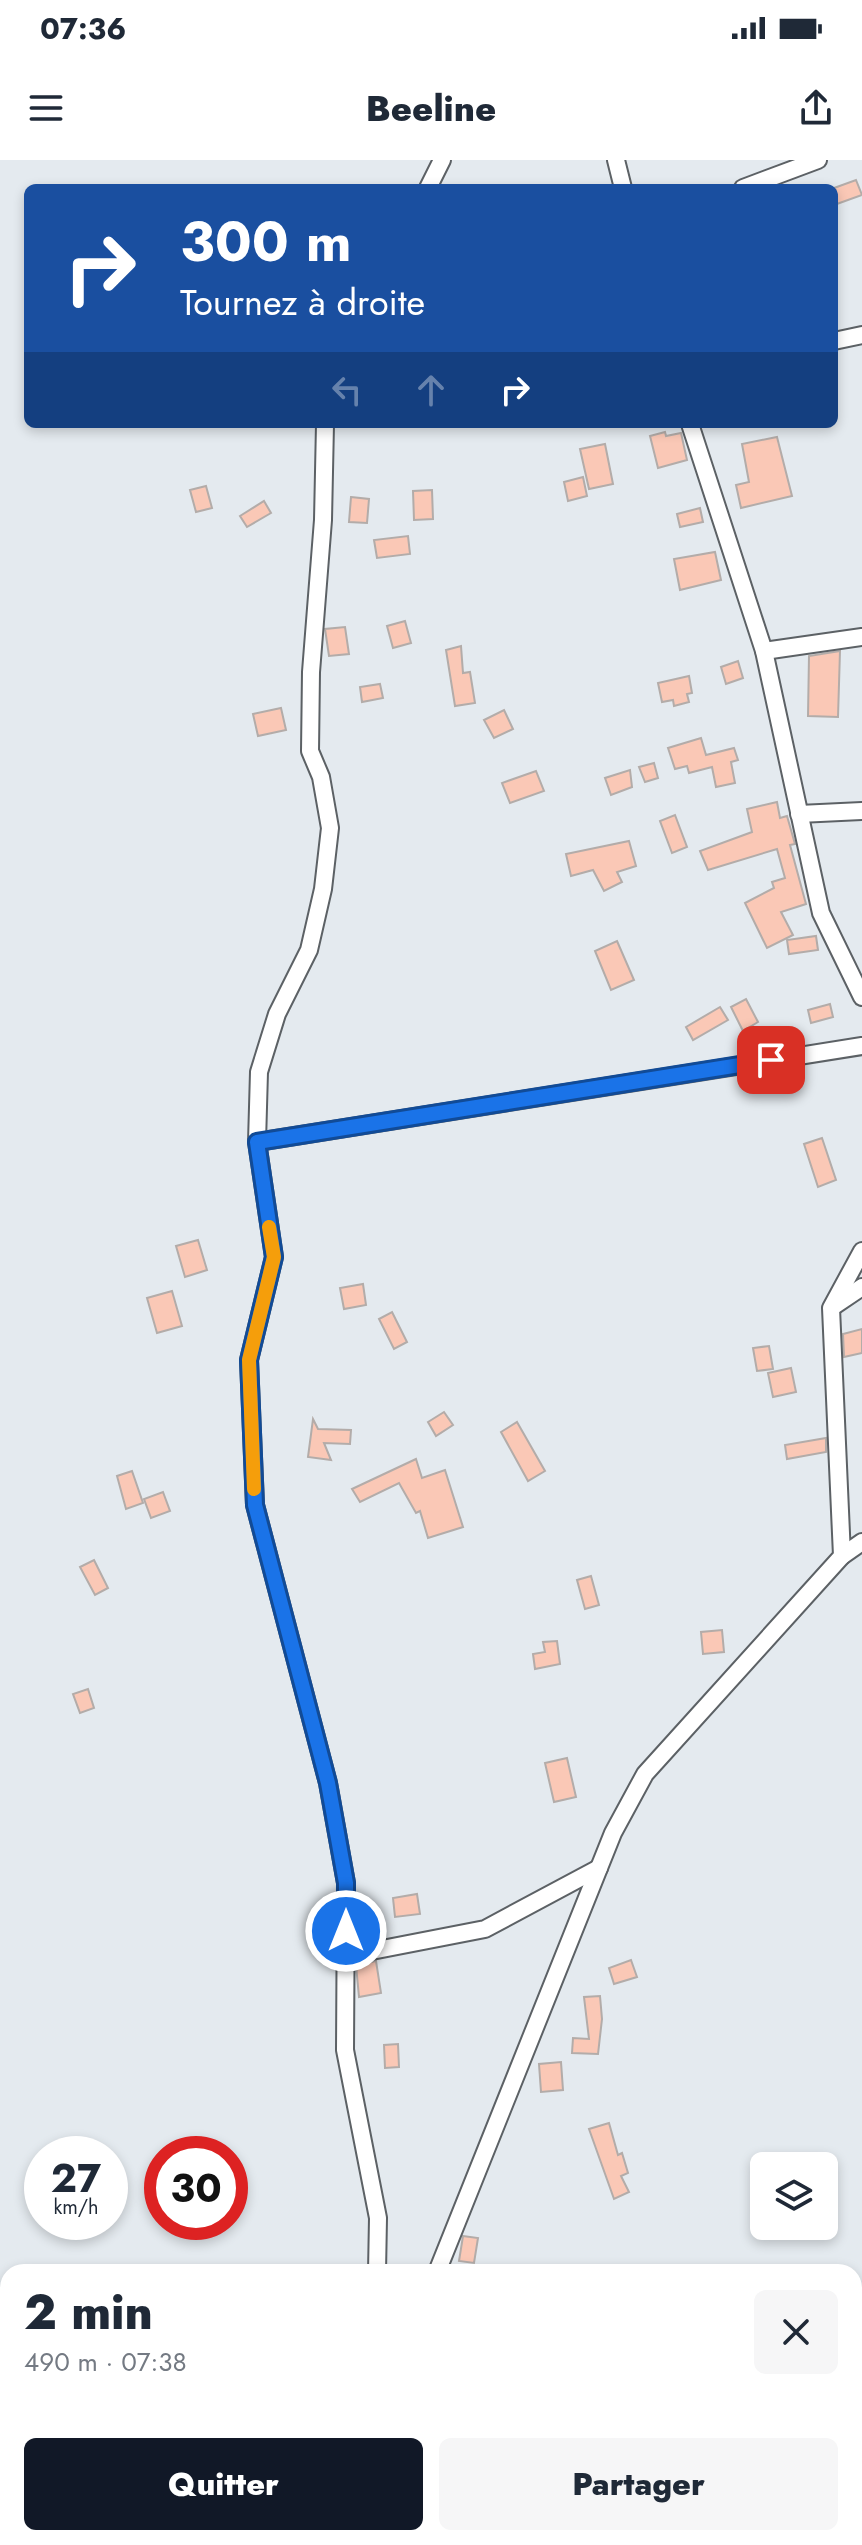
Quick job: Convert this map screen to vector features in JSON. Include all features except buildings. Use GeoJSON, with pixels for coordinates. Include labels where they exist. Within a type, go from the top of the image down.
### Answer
{"type":"FeatureCollection","features":[{"type":"Feature","properties":{"kind":"street"},"geometry":{"type":"LineString","coordinates":[[430,184],[442,160]]}},
{"type":"Feature","properties":{"kind":"street"},"geometry":{"type":"LineString","coordinates":[[616,160],[622,184]]}},
{"type":"Feature","properties":{"kind":"street"},"geometry":{"type":"LineString","coordinates":[[754,184],[818,160]]}},
{"type":"Feature","properties":{"kind":"street"},"geometry":{"type":"LineString","coordinates":[[838,340],[862,335]]}},
{"type":"Feature","properties":{"kind":"street"},"geometry":{"type":"LineString","coordinates":[[325,428],[323,520],[311,672],[310,751],[321,777],[330,828],[323,889],[309,950],[277,1014],[259,1072],[257,1142],[274,1257],[249,1360],[255,1505],[328,1783],[346,1883],[345,2050],[378,2218],[377,2264]]}},
{"type":"Feature","properties":{"kind":"street"},"geometry":{"type":"LineString","coordinates":[[691,428],[764,651],[821,913],[862,997]]}},
{"type":"Feature","properties":{"kind":"street"},"geometry":{"type":"LineString","coordinates":[[764,651],[862,637]]}},
{"type":"Feature","properties":{"kind":"street"},"geometry":{"type":"LineString","coordinates":[[799,814],[862,811]]}},
{"type":"Feature","properties":{"kind":"street"},"geometry":{"type":"LineString","coordinates":[[257,1142],[862,1046]]}},
{"type":"Feature","properties":{"kind":"street"},"geometry":{"type":"LineString","coordinates":[[842,1556],[831,1308],[862,1251]]}},
{"type":"Feature","properties":{"kind":"street"},"geometry":{"type":"LineString","coordinates":[[831,1308],[862,1287]]}},
{"type":"Feature","properties":{"kind":"street"},"geometry":{"type":"LineString","coordinates":[[440,2264],[613,1833],[645,1774],[842,1556],[862,1542]]}},
{"type":"Feature","properties":{"kind":"street"},"geometry":{"type":"LineString","coordinates":[[346,1956],[485,1929],[599,1868]]}},
{"type":"Feature","properties":{"kind":"slow traffic"},"geometry":{"type":"LineString","coordinates":[[254,1489],[249,1360],[274,1257],[269,1227]]}},
{"type":"Feature","properties":{"kind":"route"},"geometry":{"type":"LineString","coordinates":[[346,1931],[346,1883],[328,1783],[255,1505],[249,1360],[274,1257],[257,1142],[771,1060]]}}]}
